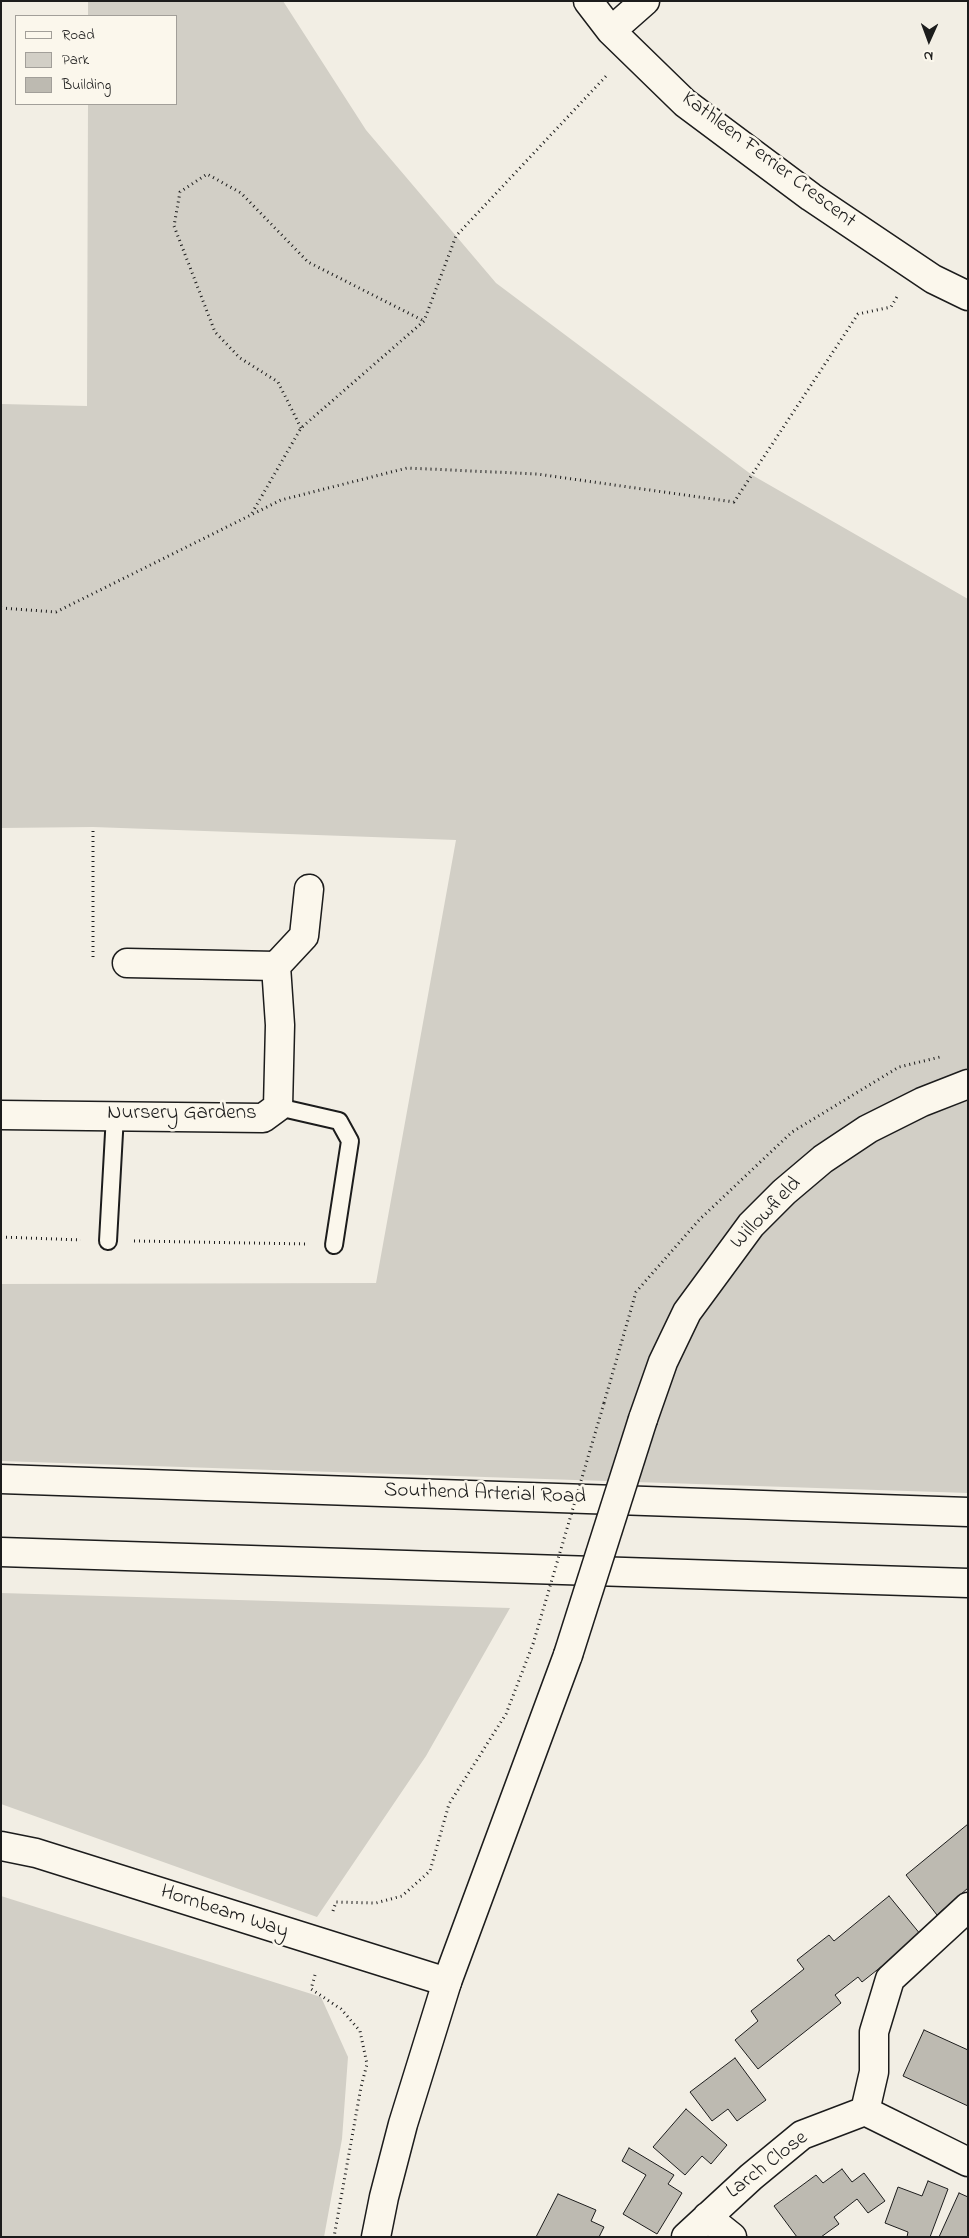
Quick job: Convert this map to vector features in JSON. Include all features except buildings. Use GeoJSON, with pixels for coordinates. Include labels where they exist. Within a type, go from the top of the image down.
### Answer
{"type":"FeatureCollection","features":[{"type":"Feature","properties":{"kind":"main road","name":"Kathleen Ferrier Crescent"},"geometry":{"type":"LineString","coordinates":[[588,1],[611,31],[685,103],[811,197],[933,279],[968,296]]}},
{"type":"Feature","properties":{"kind":"main road"},"geometry":{"type":"LineString","coordinates":[[611,31],[645,1]]}},
{"type":"Feature","properties":{"kind":"main road"},"geometry":{"type":"LineString","coordinates":[[127,963],[276,966],[304,936],[309,889]]}},
{"type":"Feature","properties":{"kind":"main road","name":"Nursery Gardens"},"geometry":{"type":"LineString","coordinates":[[1,1115],[263,1118],[278,1107],[280,1025],[276,966]]}},
{"type":"Feature","properties":{"kind":"main road","name":"Willowfield"},"geometry":{"type":"LineString","coordinates":[[376,2237],[384,2197],[403,2124],[447,1982],[568,1655],[663,1362],[687,1312],[751,1225],[784,1192],[823,1159],[861,1134],[922,1102],[968,1084]]}},
{"type":"Feature","properties":{"kind":"main road","name":"Southend Arterial Road"},"geometry":{"type":"LineString","coordinates":[[1,1479],[968,1512]]}},
{"type":"Feature","properties":{"kind":"main road"},"geometry":{"type":"LineString","coordinates":[[1,1552],[968,1583]]}},
{"type":"Feature","properties":{"kind":"main road","name":"Hornbeam Way"},"geometry":{"type":"LineString","coordinates":[[1,1846],[36,1853],[447,1982]]}},
{"type":"Feature","properties":{"kind":"main road"},"geometry":{"type":"LineString","coordinates":[[968,1907],[890,1979],[874,2032],[874,2072],[865,2111],[968,2162]]}},
{"type":"Feature","properties":{"kind":"main road","name":"Larch Close"},"geometry":{"type":"LineString","coordinates":[[686,2237],[751,2176],[802,2135],[865,2111]]}},
{"type":"Feature","properties":{"kind":"main road"},"geometry":{"type":"LineString","coordinates":[[707,2217],[732,2237]]}},
{"type":"Feature","properties":{"kind":"lane"},"geometry":{"type":"LineString","coordinates":[[278,1107],[340,1121],[350,1140],[334,1245]]}},
{"type":"Feature","properties":{"kind":"lane"},"geometry":{"type":"LineString","coordinates":[[108,1241],[115,1115]]}},
{"type":"Feature","properties":{"kind":"path"},"geometry":{"type":"LineString","coordinates":[[252,513],[301,428],[424,321],[456,236],[631,50]]}},
{"type":"Feature","properties":{"kind":"path"},"geometry":{"type":"LineString","coordinates":[[301,428],[278,382],[240,358],[215,332],[174,226],[180,192],[208,174],[241,193],[308,262],[424,321]]}},
{"type":"Feature","properties":{"kind":"path"},"geometry":{"type":"LineString","coordinates":[[1,608],[56,612],[280,500],[407,468],[537,474],[734,502],[858,314],[892,307],[913,265]]}},
{"type":"Feature","properties":{"kind":"path"},"geometry":{"type":"LineString","coordinates":[[93,827],[93,964],[127,963]]}},
{"type":"Feature","properties":{"kind":"path"},"geometry":{"type":"LineString","coordinates":[[1,1237],[334,1245]]}},
{"type":"Feature","properties":{"kind":"path"},"geometry":{"type":"LineString","coordinates":[[332,1917],[336,1902],[376,1903],[402,1896],[430,1871],[449,1804],[506,1714],[533,1644],[604,1403]]}},
{"type":"Feature","properties":{"kind":"path"},"geometry":{"type":"LineString","coordinates":[[316,1973],[311,1989],[341,2009],[360,2031],[367,2064],[361,2087],[334,2237]]}},
{"type":"Feature","properties":{"kind":"green space"},"geometry":{"type":"Polygon","coordinates":[[[88,1],[283,1],[366,130],[496,283],[752,475],[968,599],[968,1493],[1,1461],[1,1284],[376,1283],[456,840],[93,827],[1,828],[1,404],[87,406],[88,105],[178,105],[178,15],[88,15],[88,1]]]}},
{"type":"Feature","properties":{"kind":"green space"},"geometry":{"type":"Polygon","coordinates":[[[1,1593],[510,1608],[426,1756],[317,1917],[1,1804],[1,1593]]]}},
{"type":"Feature","properties":{"kind":"green space"},"geometry":{"type":"Polygon","coordinates":[[[1,1896],[321,1997],[348,2057],[342,2139],[324,2237],[1,2237],[1,1896]]]}}]}
